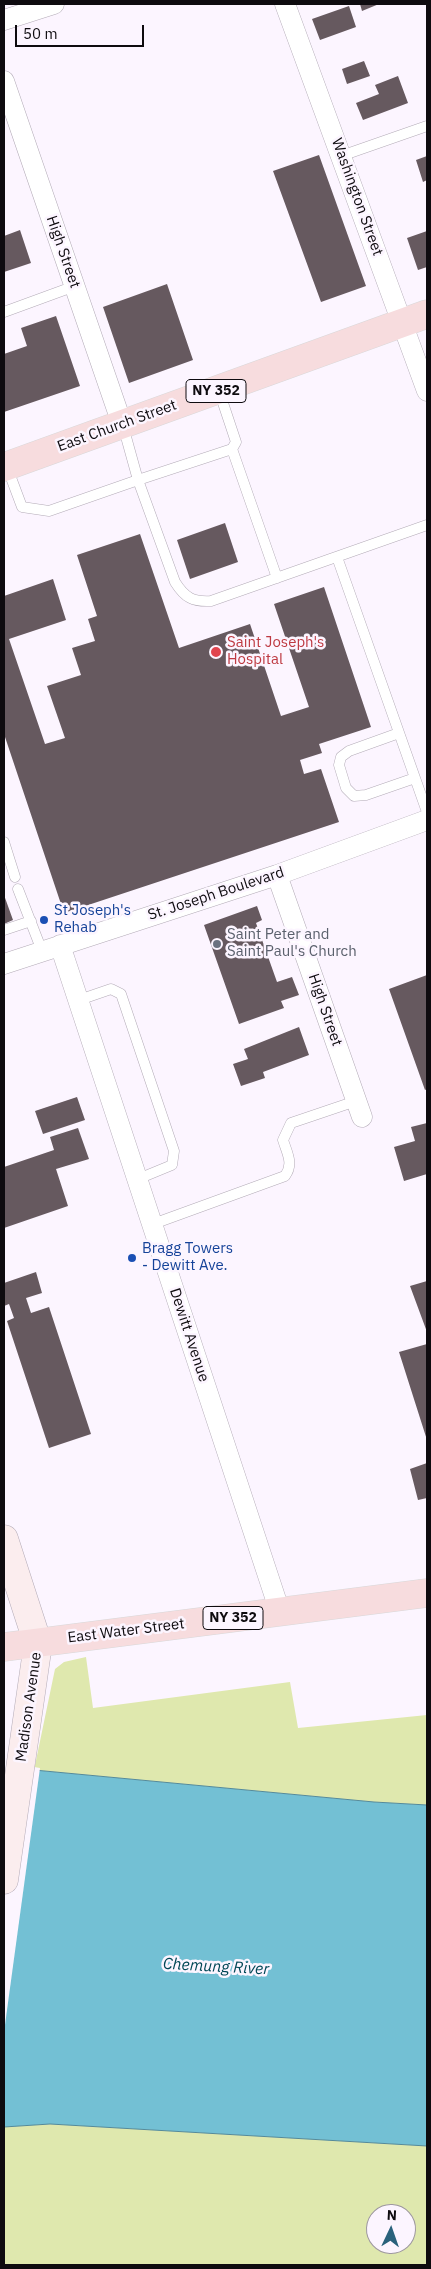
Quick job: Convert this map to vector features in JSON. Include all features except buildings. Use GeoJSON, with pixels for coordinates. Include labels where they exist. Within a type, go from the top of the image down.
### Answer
{"type":"FeatureCollection","features":[{"type":"Feature","properties":{"kind":"main road","name":"East Church Street"},"geometry":{"type":"LineString","coordinates":[[5,466],[415,318]]}},
{"type":"Feature","properties":{"kind":"main road","name":"Madison Avenue"},"geometry":{"type":"LineString","coordinates":[[4,1539],[38,1644],[4,1880]]}},
{"type":"Feature","properties":{"kind":"main road","name":"East Water Street"},"geometry":{"type":"LineString","coordinates":[[4,1646],[38,1644],[427,1594]]}},
{"type":"Feature","properties":{"kind":"street"},"geometry":{"type":"LineString","coordinates":[[4,20],[54,4]]}},
{"type":"Feature","properties":{"kind":"street","name":"Washington Street"},"geometry":{"type":"LineString","coordinates":[[285,4],[341,156],[415,318],[427,391]]}},
{"type":"Feature","properties":{"kind":"street","name":"High Street"},"geometry":{"type":"LineString","coordinates":[[6,93],[122,424]]}},
{"type":"Feature","properties":{"kind":"street","name":"St. Joseph Boulevard"},"geometry":{"type":"LineString","coordinates":[[4,964],[277,875],[427,820]]}},
{"type":"Feature","properties":{"kind":"street","name":"High Street"},"geometry":{"type":"LineString","coordinates":[[277,875],[359,1109]]}},
{"type":"Feature","properties":{"kind":"street","name":"Dewitt Avenue"},"geometry":{"type":"LineString","coordinates":[[51,948],[79,1000],[280,1612]]}},
{"type":"Feature","properties":{"kind":"lane"},"geometry":{"type":"LineString","coordinates":[[341,156],[427,126]]}},
{"type":"Feature","properties":{"kind":"lane"},"geometry":{"type":"LineString","coordinates":[[4,312],[75,286]]}},
{"type":"Feature","properties":{"kind":"lane"},"geometry":{"type":"LineString","coordinates":[[5,466],[22,507],[49,511],[232,449],[236,442],[218,390]]}},
{"type":"Feature","properties":{"kind":"lane"},"geometry":{"type":"LineString","coordinates":[[122,424],[138,480],[176,582],[182,594],[195,602],[211,601],[427,525]]}},
{"type":"Feature","properties":{"kind":"lane"},"geometry":{"type":"LineString","coordinates":[[232,449],[277,578]]}},
{"type":"Feature","properties":{"kind":"lane"},"geometry":{"type":"LineString","coordinates":[[337,557],[427,812]]}},
{"type":"Feature","properties":{"kind":"lane"},"geometry":{"type":"LineString","coordinates":[[399,733],[349,751],[342,757],[339,765],[346,788],[354,796],[366,795],[415,778]]}},
{"type":"Feature","properties":{"kind":"lane"},"geometry":{"type":"LineString","coordinates":[[4,842],[16,878]]}},
{"type":"Feature","properties":{"kind":"lane"},"geometry":{"type":"LineString","coordinates":[[18,889],[31,921],[51,948]]}},
{"type":"Feature","properties":{"kind":"lane"},"geometry":{"type":"LineString","coordinates":[[4,930],[31,921]]}},
{"type":"Feature","properties":{"kind":"lane"},"geometry":{"type":"LineString","coordinates":[[79,1000],[111,990],[122,994],[174,1151],[172,1165],[138,1179]]}},
{"type":"Feature","properties":{"kind":"lane"},"geometry":{"type":"LineString","coordinates":[[153,1224],[286,1176],[290,1170],[290,1162],[283,1140],[291,1123],[359,1109]]}},
{"type":"Feature","properties":{"kind":"green space"},"geometry":{"type":"Polygon","coordinates":[[[86,1657],[93,1708],[290,1682],[298,1728],[427,1715],[427,1805],[374,1802],[34,1770],[55,1669],[64,1662],[86,1657]]]}},
{"type":"Feature","properties":{"kind":"green space"},"geometry":{"type":"Polygon","coordinates":[[[50,2124],[427,2146],[427,2265],[4,2265],[4,2127],[50,2124]]]}},
{"type":"Feature","properties":{"kind":"water","name":"Chemung River"},"geometry":{"type":"Polygon","coordinates":[[[34,1770],[374,1802],[427,1805],[427,2146],[50,2124],[4,2127],[4,1773],[34,1770]]]}},
{"type":"Feature","properties":{"kind":"pier"},"geometry":{"type":"Polygon","coordinates":[[[40,1768],[4,2032],[4,1771],[40,1768]]]}},
{"type":"Feature","properties":{"kind":"place","name":"Saint Joseph's Hospital"},"geometry":{"type":"Point","coordinates":[216,652]}},
{"type":"Feature","properties":{"kind":"place","name":"St Joseph's Rehab"},"geometry":{"type":"Point","coordinates":[44,920]}},
{"type":"Feature","properties":{"kind":"place","name":"Saint Peter and Saint Paul's Church"},"geometry":{"type":"Point","coordinates":[217,944]}},
{"type":"Feature","properties":{"kind":"place","name":"Bragg Towers - Dewitt Ave."},"geometry":{"type":"Point","coordinates":[132,1258]}}]}
